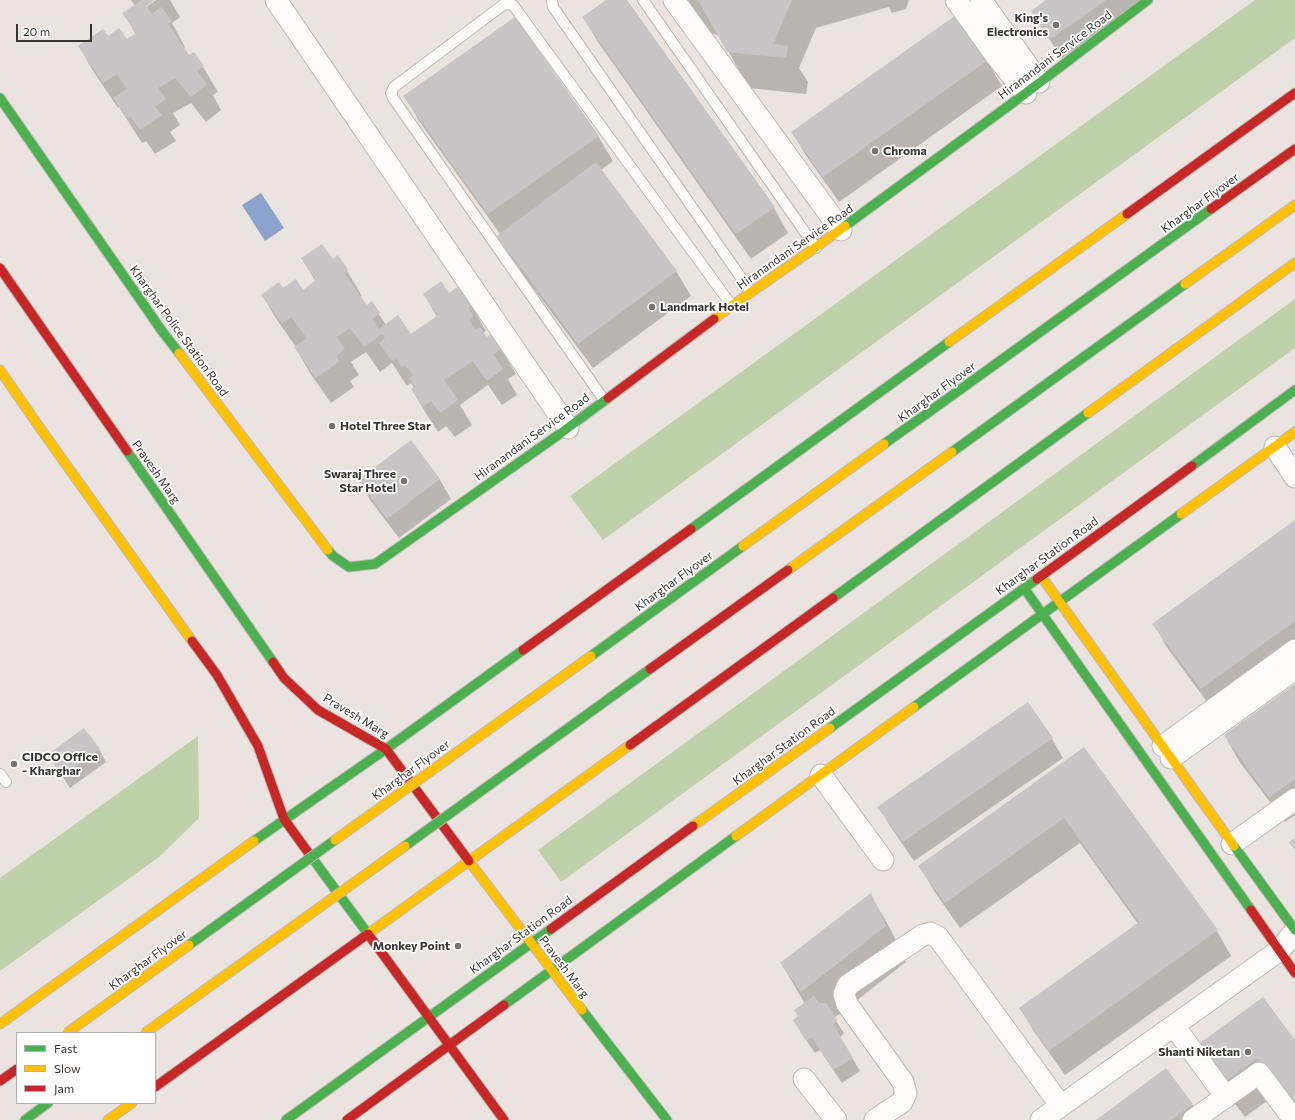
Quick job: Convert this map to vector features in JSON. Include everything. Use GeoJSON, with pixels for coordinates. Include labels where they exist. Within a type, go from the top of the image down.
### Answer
{"type":"FeatureCollection","features":[{"type":"Feature","properties":{"kind":"main road","name":"Hiranandani Service Road"},"geometry":{"type":"LineString","coordinates":[[350,567],[375,564],[568,428],[750,292],[841,230],[1148,0]]}},
{"type":"Feature","properties":{"kind":"main road"},"geometry":{"type":"LineString","coordinates":[[0,1024],[284,819],[386,749],[1295,93]]}},
{"type":"Feature","properties":{"kind":"main road","name":"Kharghar Police Station Road"},"geometry":{"type":"LineString","coordinates":[[0,98],[162,331],[333,556],[350,567]]}},
{"type":"Feature","properties":{"kind":"main road","name":"Kharghar Flyover"},"geometry":{"type":"LineString","coordinates":[[68,1032],[1295,149]]}},
{"type":"Feature","properties":{"kind":"main road"},"geometry":{"type":"LineString","coordinates":[[146,1032],[1295,205]]}},
{"type":"Feature","properties":{"kind":"main road"},"geometry":{"type":"LineString","coordinates":[[156,1086],[469,862],[1295,263]]}},
{"type":"Feature","properties":{"kind":"main road","name":"Pravesh Marg"},"geometry":{"type":"LineString","coordinates":[[0,268],[284,678],[318,710],[386,749],[530,943],[667,1120]]}},
{"type":"Feature","properties":{"kind":"main road"},"geometry":{"type":"LineString","coordinates":[[0,370],[217,675],[258,746],[284,819],[504,1120]]}},
{"type":"Feature","properties":{"kind":"main road","name":"Kharghar Station Road"},"geometry":{"type":"LineString","coordinates":[[286,1120],[1041,576],[1295,390]]}},
{"type":"Feature","properties":{"kind":"main road"},"geometry":{"type":"LineString","coordinates":[[347,1120],[449,1044],[1295,432]]}},
{"type":"Feature","properties":{"kind":"main road"},"geometry":{"type":"LineString","coordinates":[[1041,576],[1295,930]]}},
{"type":"Feature","properties":{"kind":"main road"},"geometry":{"type":"LineString","coordinates":[[1024,588],[1295,973]]}},
{"type":"Feature","properties":{"kind":"main road"},"geometry":{"type":"LineString","coordinates":[[0,1081],[16,1070]]}},
{"type":"Feature","properties":{"kind":"main road"},"geometry":{"type":"LineString","coordinates":[[24,1120],[47,1104]]}},
{"type":"Feature","properties":{"kind":"main road"},"geometry":{"type":"LineString","coordinates":[[108,1120],[131,1104]]}},
{"type":"Feature","properties":{"kind":"street"},"geometry":{"type":"LineString","coordinates":[[276,0],[568,428]]}},
{"type":"Feature","properties":{"kind":"street"},"geometry":{"type":"LineString","coordinates":[[674,0],[841,230]]}},
{"type":"Feature","properties":{"kind":"street"},"geometry":{"type":"LineString","coordinates":[[956,0],[996,56],[1033,87]]}},
{"type":"Feature","properties":{"kind":"street"},"geometry":{"type":"LineString","coordinates":[[981,0],[1033,87]]}},
{"type":"Feature","properties":{"kind":"street"},"geometry":{"type":"LineString","coordinates":[[1275,447],[1295,477]]}},
{"type":"Feature","properties":{"kind":"street"},"geometry":{"type":"LineString","coordinates":[[1167,752],[1295,650]]}},
{"type":"Feature","properties":{"kind":"street"},"geometry":{"type":"LineString","coordinates":[[1167,752],[1295,669]]}},
{"type":"Feature","properties":{"kind":"street"},"geometry":{"type":"LineString","coordinates":[[821,775],[883,860]]}},
{"type":"Feature","properties":{"kind":"street"},"geometry":{"type":"LineString","coordinates":[[1232,844],[1295,799]]}},
{"type":"Feature","properties":{"kind":"street"},"geometry":{"type":"LineString","coordinates":[[1041,1120],[1280,950],[1295,930]]}},
{"type":"Feature","properties":{"kind":"street"},"geometry":{"type":"LineString","coordinates":[[875,1120],[902,1102],[906,1093],[903,1082],[847,1004],[844,994],[848,985],[923,935],[930,932],[938,937],[1061,1106]]}},
{"type":"Feature","properties":{"kind":"street"},"geometry":{"type":"LineString","coordinates":[[1174,1026],[1226,1097]]}},
{"type":"Feature","properties":{"kind":"street"},"geometry":{"type":"LineString","coordinates":[[1193,1120],[1259,1073],[1294,1120]]}},
{"type":"Feature","properties":{"kind":"street"},"geometry":{"type":"LineString","coordinates":[[804,1079],[836,1120]]}},
{"type":"Feature","properties":{"kind":"lane"},"geometry":{"type":"LineString","coordinates":[[552,0],[553,7],[750,292]]}},
{"type":"Feature","properties":{"kind":"lane"},"geometry":{"type":"LineString","coordinates":[[643,0],[816,248]]}},
{"type":"Feature","properties":{"kind":"lane"},"geometry":{"type":"LineString","coordinates":[[604,400],[392,98],[391,92],[394,87],[503,5],[513,5],[732,306]]}},
{"type":"Feature","properties":{"kind":"green space"},"geometry":{"type":"Polygon","coordinates":[[[1255,0],[1295,0],[1295,38],[603,540],[570,496],[1255,0]]]}},
{"type":"Feature","properties":{"kind":"green space"},"geometry":{"type":"Polygon","coordinates":[[[1295,299],[1295,348],[561,882],[538,850],[1295,299]]]}},
{"type":"Feature","properties":{"kind":"green space"},"geometry":{"type":"Polygon","coordinates":[[[198,736],[199,818],[159,857],[0,971],[0,878],[198,736]]]}},
{"type":"Feature","properties":{"kind":"water"},"geometry":{"type":"Polygon","coordinates":[[[261,193],[284,228],[265,241],[242,205],[261,193]]]}},
{"type":"Feature","properties":{"kind":"building"},"geometry":{"type":"Polygon","coordinates":[[[142,0],[154,0],[146,6],[152,14],[161,7],[172,21],[168,24],[189,55],[194,52],[204,66],[197,71],[207,84],[191,97],[175,78],[158,88],[166,99],[155,107],[162,115],[140,130],[130,116],[127,118],[113,98],[127,89],[117,74],[103,83],[78,46],[103,29],[108,36],[119,28],[127,39],[136,33],[122,13],[142,0]]]}},
{"type":"Feature","properties":{"kind":"building"},"geometry":{"type":"Polygon","coordinates":[[[606,0],[627,0],[775,207],[736,234],[582,17],[606,0]]]}},
{"type":"Feature","properties":{"kind":"building"},"geometry":{"type":"Polygon","coordinates":[[[698,0],[792,0],[773,44],[788,46],[786,58],[727,52],[698,0]]]}},
{"type":"Feature","properties":{"kind":"building","name":"King's Electronics"},"geometry":{"type":"Polygon","coordinates":[[[1046,0],[1106,0],[1051,39],[1031,11],[1046,0]]]}},
{"type":"Feature","properties":{"kind":"building"},"geometry":{"type":"Polygon","coordinates":[[[956,15],[988,60],[823,177],[791,132],[956,15]]]}},
{"type":"Feature","properties":{"kind":"building"},"geometry":{"type":"Polygon","coordinates":[[[515,17],[599,136],[488,214],[403,96],[515,17]]]}},
{"type":"Feature","properties":{"kind":"building"},"geometry":{"type":"Polygon","coordinates":[[[596,162],[677,271],[578,344],[497,236],[596,162]]]}},
{"type":"Feature","properties":{"kind":"building"},"geometry":{"type":"Polygon","coordinates":[[[322,244],[333,259],[338,255],[348,270],[344,273],[367,305],[372,301],[380,313],[372,319],[379,329],[398,315],[411,334],[438,315],[423,294],[441,281],[449,293],[459,286],[472,305],[468,308],[474,316],[469,320],[476,330],[480,327],[487,337],[491,334],[502,348],[493,354],[503,369],[487,381],[473,361],[444,380],[458,400],[440,413],[431,401],[423,407],[411,389],[415,386],[409,378],[413,375],[405,365],[402,367],[396,359],[392,361],[379,343],[385,338],[382,334],[364,347],[350,328],[337,337],[345,349],[336,356],[340,361],[316,378],[294,347],[307,338],[291,317],[282,323],[261,295],[279,282],[283,288],[296,279],[303,290],[316,280],[301,258],[322,244]]]}},
{"type":"Feature","properties":{"kind":"building"},"geometry":{"type":"Polygon","coordinates":[[[411,440],[440,479],[387,519],[358,480],[411,440]]]}},
{"type":"Feature","properties":{"kind":"building"},"geometry":{"type":"Polygon","coordinates":[[[1295,520],[1295,621],[1201,689],[1152,624],[1295,520]]]}},
{"type":"Feature","properties":{"kind":"building"},"geometry":{"type":"Polygon","coordinates":[[[1295,684],[1295,779],[1269,798],[1224,735],[1295,684]]]}},
{"type":"Feature","properties":{"kind":"building"},"geometry":{"type":"Polygon","coordinates":[[[1028,702],[1053,738],[903,842],[877,807],[1028,702]]]}},
{"type":"Feature","properties":{"kind":"building"},"geometry":{"type":"Polygon","coordinates":[[[84,728],[100,749],[62,776],[47,755],[84,728]]]}},
{"type":"Feature","properties":{"kind":"building"},"geometry":{"type":"Polygon","coordinates":[[[1084,747],[1218,930],[1049,1051],[1019,1008],[1139,922],[1064,818],[945,903],[918,866],[1084,747]]]}},
{"type":"Feature","properties":{"kind":"building"},"geometry":{"type":"Polygon","coordinates":[[[1295,838],[1295,850],[1289,842],[1295,838]]]}},
{"type":"Feature","properties":{"kind":"building"},"geometry":{"type":"Polygon","coordinates":[[[871,893],[886,926],[801,992],[780,963],[871,893]]]}},
{"type":"Feature","properties":{"kind":"building"},"geometry":{"type":"Polygon","coordinates":[[[814,996],[819,1003],[826,1003],[837,1020],[833,1024],[853,1058],[833,1070],[812,1037],[806,1041],[793,1020],[798,1016],[794,1010],[814,996]]]}},
{"type":"Feature","properties":{"kind":"building","name":"Shanti Niketan"},"geometry":{"type":"Polygon","coordinates":[[[1263,997],[1295,1040],[1295,1110],[1257,1058],[1224,1082],[1196,1046],[1263,997]]]}},
{"type":"Feature","properties":{"kind":"building","name":"Shanti Niketan"},"geometry":{"type":"Polygon","coordinates":[[[1166,1068],[1193,1104],[1171,1120],[1096,1120],[1166,1068]]]}},
{"type":"Feature","properties":{"kind":"traffic: fast"},"geometry":{"type":"LineString","coordinates":[[845,226],[1026,93],[1148,0]]}},
{"type":"Feature","properties":{"kind":"traffic: fast"},"geometry":{"type":"LineString","coordinates":[[0,98],[162,331],[179,353]]}},
{"type":"Feature","properties":{"kind":"traffic: fast"},"geometry":{"type":"LineString","coordinates":[[929,412],[1211,209]]}},
{"type":"Feature","properties":{"kind":"traffic: fast"},"geometry":{"type":"LineString","coordinates":[[952,452],[1185,284]]}},
{"type":"Feature","properties":{"kind":"traffic: fast"},"geometry":{"type":"LineString","coordinates":[[691,529],[949,342]]}},
{"type":"Feature","properties":{"kind":"traffic: fast"},"geometry":{"type":"LineString","coordinates":[[1192,466],[1295,390]]}},
{"type":"Feature","properties":{"kind":"traffic: fast"},"geometry":{"type":"LineString","coordinates":[[328,550],[333,556],[349,567],[375,564],[561,433],[608,398]]}},
{"type":"Feature","properties":{"kind":"traffic: fast"},"geometry":{"type":"LineString","coordinates":[[884,444],[929,412]]}},
{"type":"Feature","properties":{"kind":"traffic: fast"},"geometry":{"type":"LineString","coordinates":[[833,598],[1088,413]]}},
{"type":"Feature","properties":{"kind":"traffic: fast"},"geometry":{"type":"LineString","coordinates":[[127,451],[273,662]]}},
{"type":"Feature","properties":{"kind":"traffic: fast"},"geometry":{"type":"LineString","coordinates":[[914,707],[1181,514]]}},
{"type":"Feature","properties":{"kind":"traffic: fast"},"geometry":{"type":"LineString","coordinates":[[591,656],[743,546]]}},
{"type":"Feature","properties":{"kind":"traffic: fast"},"geometry":{"type":"LineString","coordinates":[[830,728],[1037,579]]}},
{"type":"Feature","properties":{"kind":"traffic: fast"},"geometry":{"type":"LineString","coordinates":[[1024,588],[1251,910]]}},
{"type":"Feature","properties":{"kind":"traffic: fast"},"geometry":{"type":"LineString","coordinates":[[254,841],[386,749],[523,650]]}},
{"type":"Feature","properties":{"kind":"traffic: fast"},"geometry":{"type":"LineString","coordinates":[[405,846],[650,669]]}},
{"type":"Feature","properties":{"kind":"traffic: fast"},"geometry":{"type":"LineString","coordinates":[[504,1005],[736,836]]}},
{"type":"Feature","properties":{"kind":"traffic: fast"},"geometry":{"type":"LineString","coordinates":[[189,945],[335,840]]}},
{"type":"Feature","properties":{"kind":"traffic: fast"},"geometry":{"type":"LineString","coordinates":[[1234,846],[1295,930]]}},
{"type":"Feature","properties":{"kind":"traffic: fast"},"geometry":{"type":"LineString","coordinates":[[310,855],[368,934]]}},
{"type":"Feature","properties":{"kind":"traffic: fast"},"geometry":{"type":"LineString","coordinates":[[286,1120],[551,929]]}},
{"type":"Feature","properties":{"kind":"traffic: fast"},"geometry":{"type":"LineString","coordinates":[[582,1010],[667,1120]]}},
{"type":"Feature","properties":{"kind":"traffic: fast"},"geometry":{"type":"LineString","coordinates":[[25,1120],[47,1104]]}},
{"type":"Feature","properties":{"kind":"traffic: slow"},"geometry":{"type":"LineString","coordinates":[[1185,284],[1295,205]]}},
{"type":"Feature","properties":{"kind":"traffic: slow"},"geometry":{"type":"LineString","coordinates":[[949,342],[1127,214]]}},
{"type":"Feature","properties":{"kind":"traffic: slow"},"geometry":{"type":"LineString","coordinates":[[714,319],[845,226]]}},
{"type":"Feature","properties":{"kind":"traffic: slow"},"geometry":{"type":"LineString","coordinates":[[1088,413],[1295,263]]}},
{"type":"Feature","properties":{"kind":"traffic: slow"},"geometry":{"type":"LineString","coordinates":[[179,353],[328,550]]}},
{"type":"Feature","properties":{"kind":"traffic: slow"},"geometry":{"type":"LineString","coordinates":[[0,370],[192,641]]}},
{"type":"Feature","properties":{"kind":"traffic: slow"},"geometry":{"type":"LineString","coordinates":[[1181,514],[1295,432]]}},
{"type":"Feature","properties":{"kind":"traffic: slow"},"geometry":{"type":"LineString","coordinates":[[743,546],[884,444]]}},
{"type":"Feature","properties":{"kind":"traffic: slow"},"geometry":{"type":"LineString","coordinates":[[788,570],[952,452]]}},
{"type":"Feature","properties":{"kind":"traffic: slow"},"geometry":{"type":"LineString","coordinates":[[1041,576],[1234,846]]}},
{"type":"Feature","properties":{"kind":"traffic: slow"},"geometry":{"type":"LineString","coordinates":[[335,840],[591,656]]}},
{"type":"Feature","properties":{"kind":"traffic: slow"},"geometry":{"type":"LineString","coordinates":[[736,836],[914,707]]}},
{"type":"Feature","properties":{"kind":"traffic: slow"},"geometry":{"type":"LineString","coordinates":[[693,826],[830,728]]}},
{"type":"Feature","properties":{"kind":"traffic: slow"},"geometry":{"type":"LineString","coordinates":[[365,936],[630,745]]}},
{"type":"Feature","properties":{"kind":"traffic: slow"},"geometry":{"type":"LineString","coordinates":[[0,1024],[254,841]]}},
{"type":"Feature","properties":{"kind":"traffic: slow"},"geometry":{"type":"LineString","coordinates":[[146,1032],[405,846]]}},
{"type":"Feature","properties":{"kind":"traffic: slow"},"geometry":{"type":"LineString","coordinates":[[469,861],[582,1010]]}},
{"type":"Feature","properties":{"kind":"traffic: slow"},"geometry":{"type":"LineString","coordinates":[[68,1032],[189,945]]}},
{"type":"Feature","properties":{"kind":"traffic: slow"},"geometry":{"type":"LineString","coordinates":[[108,1120],[131,1104]]}},
{"type":"Feature","properties":{"kind":"traffic: jam"},"geometry":{"type":"LineString","coordinates":[[1127,214],[1295,93]]}},
{"type":"Feature","properties":{"kind":"traffic: jam"},"geometry":{"type":"LineString","coordinates":[[1211,209],[1295,149]]}},
{"type":"Feature","properties":{"kind":"traffic: jam"},"geometry":{"type":"LineString","coordinates":[[0,268],[127,451]]}},
{"type":"Feature","properties":{"kind":"traffic: jam"},"geometry":{"type":"LineString","coordinates":[[608,398],[714,319]]}},
{"type":"Feature","properties":{"kind":"traffic: jam"},"geometry":{"type":"LineString","coordinates":[[1037,579],[1192,466]]}},
{"type":"Feature","properties":{"kind":"traffic: jam"},"geometry":{"type":"LineString","coordinates":[[523,650],[691,529]]}},
{"type":"Feature","properties":{"kind":"traffic: jam"},"geometry":{"type":"LineString","coordinates":[[650,669],[788,570]]}},
{"type":"Feature","properties":{"kind":"traffic: jam"},"geometry":{"type":"LineString","coordinates":[[630,745],[833,598]]}},
{"type":"Feature","properties":{"kind":"traffic: jam"},"geometry":{"type":"LineString","coordinates":[[192,641],[217,675],[258,746],[284,819],[310,855]]}},
{"type":"Feature","properties":{"kind":"traffic: jam"},"geometry":{"type":"LineString","coordinates":[[273,662],[284,678],[318,710],[386,749],[469,861]]}},
{"type":"Feature","properties":{"kind":"traffic: jam"},"geometry":{"type":"LineString","coordinates":[[551,929],[693,826]]}},
{"type":"Feature","properties":{"kind":"traffic: jam"},"geometry":{"type":"LineString","coordinates":[[1251,910],[1295,973]]}},
{"type":"Feature","properties":{"kind":"traffic: jam"},"geometry":{"type":"LineString","coordinates":[[368,934],[504,1120]]}},
{"type":"Feature","properties":{"kind":"traffic: jam"},"geometry":{"type":"LineString","coordinates":[[156,1086],[365,936]]}},
{"type":"Feature","properties":{"kind":"traffic: jam"},"geometry":{"type":"LineString","coordinates":[[347,1120],[504,1005]]}},
{"type":"Feature","properties":{"kind":"traffic: jam"},"geometry":{"type":"LineString","coordinates":[[0,1081],[16,1070]]}},
{"type":"Feature","properties":{"kind":"place","name":"King's Electronics"},"geometry":{"type":"Point","coordinates":[1056,25]}},
{"type":"Feature","properties":{"kind":"place","name":"Chroma"},"geometry":{"type":"Point","coordinates":[875,151]}},
{"type":"Feature","properties":{"kind":"place","name":"Landmark Hotel"},"geometry":{"type":"Point","coordinates":[652,307]}},
{"type":"Feature","properties":{"kind":"place","name":"Hotel Three Star"},"geometry":{"type":"Point","coordinates":[332,426]}},
{"type":"Feature","properties":{"kind":"place","name":"Swaraj Three Star Hotel"},"geometry":{"type":"Point","coordinates":[404,481]}},
{"type":"Feature","properties":{"kind":"place","name":"CIDCO Office - Kharghar"},"geometry":{"type":"Point","coordinates":[14,764]}},
{"type":"Feature","properties":{"kind":"place","name":"Monkey Point"},"geometry":{"type":"Point","coordinates":[458,946]}},
{"type":"Feature","properties":{"kind":"place","name":"Shanti Niketan"},"geometry":{"type":"Point","coordinates":[1248,1052]}}]}
